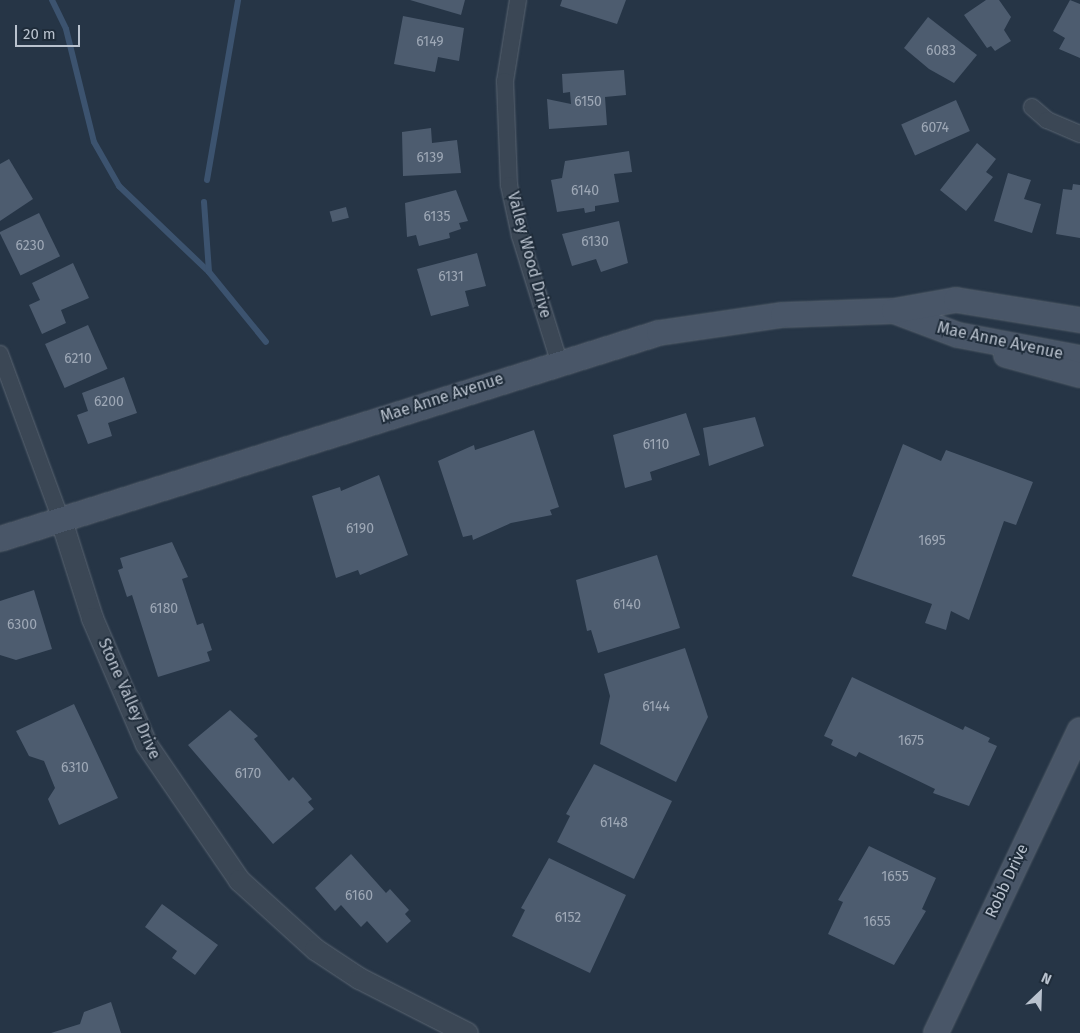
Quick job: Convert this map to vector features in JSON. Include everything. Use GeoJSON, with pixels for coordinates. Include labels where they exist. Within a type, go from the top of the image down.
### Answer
{"type":"FeatureCollection","features":[{"type":"Feature","properties":{"kind":"main road","name":"Mae Anne Avenue"},"geometry":{"type":"LineString","coordinates":[[0,539],[559,361],[696,326],[783,315],[894,311],[956,300],[1080,320]]}},
{"type":"Feature","properties":{"kind":"main road","name":"Mae Anne Avenue"},"geometry":{"type":"LineString","coordinates":[[894,311],[978,340],[1080,358]]}},
{"type":"Feature","properties":{"kind":"main road"},"geometry":{"type":"LineString","coordinates":[[978,340],[1029,364],[1080,375]]}},
{"type":"Feature","properties":{"kind":"main road","name":"Robb Drive"},"geometry":{"type":"LineString","coordinates":[[936,1033],[1080,730]]}},
{"type":"Feature","properties":{"kind":"street","name":"Valley Wood Drive"},"geometry":{"type":"LineString","coordinates":[[518,0],[505,81],[509,185],[520,236],[559,361]]}},
{"type":"Feature","properties":{"kind":"street"},"geometry":{"type":"LineString","coordinates":[[1032,107],[1046,120],[1080,134]]}},
{"type":"Feature","properties":{"kind":"street","name":"Stone Valley Drive"},"geometry":{"type":"LineString","coordinates":[[0,354],[61,520],[92,618],[146,744],[239,880],[315,949],[359,978],[467,1033]]}},
{"type":"Feature","properties":{"kind":"building"},"geometry":{"type":"Polygon","coordinates":[[[410,0],[465,0],[461,15],[410,0]]]}},
{"type":"Feature","properties":{"kind":"building"},"geometry":{"type":"Polygon","coordinates":[[[562,0],[626,0],[617,24],[560,6],[562,0]]]}},
{"type":"Feature","properties":{"kind":"building"},"geometry":{"type":"Polygon","coordinates":[[[986,0],[999,0],[1011,17],[1004,30],[1011,41],[995,51],[991,46],[987,48],[964,15],[986,0]]]}},
{"type":"Feature","properties":{"kind":"building"},"geometry":{"type":"Polygon","coordinates":[[[1070,0],[1080,4],[1080,58],[1059,49],[1065,38],[1053,31],[1070,0]]]}},
{"type":"Feature","properties":{"kind":"building"},"geometry":{"type":"Polygon","coordinates":[[[403,16],[464,28],[459,61],[438,57],[435,72],[394,64],[403,16]]]}},
{"type":"Feature","properties":{"kind":"building"},"geometry":{"type":"Polygon","coordinates":[[[928,17],[977,55],[954,83],[929,69],[904,48],[928,17]]]}},
{"type":"Feature","properties":{"kind":"building"},"geometry":{"type":"Polygon","coordinates":[[[624,70],[626,95],[605,97],[607,125],[549,129],[547,99],[571,104],[570,92],[563,93],[562,74],[624,70]]]}},
{"type":"Feature","properties":{"kind":"building"},"geometry":{"type":"Polygon","coordinates":[[[956,100],[970,131],[915,155],[901,124],[956,100]]]}},
{"type":"Feature","properties":{"kind":"building"},"geometry":{"type":"Polygon","coordinates":[[[431,128],[432,143],[457,140],[461,173],[403,176],[402,132],[431,128]]]}},
{"type":"Feature","properties":{"kind":"building"},"geometry":{"type":"Polygon","coordinates":[[[977,143],[996,159],[986,172],[993,177],[966,211],[940,190],[977,143]]]}},
{"type":"Feature","properties":{"kind":"building"},"geometry":{"type":"Polygon","coordinates":[[[629,151],[632,172],[614,174],[619,202],[595,206],[595,211],[585,213],[584,208],[557,212],[551,180],[562,178],[565,161],[629,151]]]}},
{"type":"Feature","properties":{"kind":"building"},"geometry":{"type":"Polygon","coordinates":[[[9,159],[33,199],[0,221],[0,164],[9,159]]]}},
{"type":"Feature","properties":{"kind":"building"},"geometry":{"type":"Polygon","coordinates":[[[1008,173],[1031,180],[1024,199],[1041,204],[1032,233],[994,221],[1008,173]]]}},
{"type":"Feature","properties":{"kind":"building"},"geometry":{"type":"Polygon","coordinates":[[[1073,184],[1080,185],[1080,238],[1056,234],[1063,189],[1072,190],[1073,184]]]}},
{"type":"Feature","properties":{"kind":"building"},"geometry":{"type":"Polygon","coordinates":[[[456,190],[468,221],[459,223],[461,229],[449,233],[450,238],[419,246],[416,235],[407,237],[405,203],[456,190]]]}},
{"type":"Feature","properties":{"kind":"building"},"geometry":{"type":"Polygon","coordinates":[[[346,207],[349,218],[332,222],[330,211],[346,207]]]}},
{"type":"Feature","properties":{"kind":"building"},"geometry":{"type":"Polygon","coordinates":[[[39,213],[60,256],[20,275],[0,232],[39,213]]]}},
{"type":"Feature","properties":{"kind":"building"},"geometry":{"type":"Polygon","coordinates":[[[619,221],[628,263],[601,272],[596,259],[572,266],[562,234],[619,221]]]}},
{"type":"Feature","properties":{"kind":"building"},"geometry":{"type":"Polygon","coordinates":[[[477,253],[486,286],[465,291],[469,306],[431,316],[417,269],[477,253]]]}},
{"type":"Feature","properties":{"kind":"building"},"geometry":{"type":"Polygon","coordinates":[[[73,263],[89,298],[61,310],[66,323],[42,334],[29,305],[40,300],[32,283],[73,263]]]}},
{"type":"Feature","properties":{"kind":"building"},"geometry":{"type":"Polygon","coordinates":[[[88,325],[108,369],[65,388],[45,344],[88,325]]]}},
{"type":"Feature","properties":{"kind":"building"},"geometry":{"type":"Polygon","coordinates":[[[124,377],[137,413],[108,423],[112,436],[88,444],[77,415],[88,411],[82,393],[124,377]]]}},
{"type":"Feature","properties":{"kind":"building"},"geometry":{"type":"Polygon","coordinates":[[[686,413],[700,455],[650,472],[652,480],[625,488],[613,435],[686,413]]]}},
{"type":"Feature","properties":{"kind":"building"},"geometry":{"type":"Polygon","coordinates":[[[755,417],[764,446],[709,466],[703,428],[755,417]]]}},
{"type":"Feature","properties":{"kind":"building"},"geometry":{"type":"Polygon","coordinates":[[[534,430],[559,507],[550,510],[552,515],[511,523],[473,540],[472,535],[463,537],[438,461],[474,445],[475,450],[534,430]]]}},
{"type":"Feature","properties":{"kind":"building"},"geometry":{"type":"Polygon","coordinates":[[[903,444],[941,461],[946,450],[1033,482],[1016,525],[1004,521],[969,620],[951,611],[946,630],[925,623],[932,604],[852,576],[903,444]]]}},
{"type":"Feature","properties":{"kind":"building"},"geometry":{"type":"Polygon","coordinates":[[[379,475],[408,555],[360,575],[358,570],[336,578],[312,496],[340,487],[341,491],[379,475]]]}},
{"type":"Feature","properties":{"kind":"building"},"geometry":{"type":"Polygon","coordinates":[[[172,542],[188,577],[182,579],[197,625],[203,623],[212,650],[207,652],[210,661],[158,677],[132,595],[127,597],[118,570],[123,568],[120,558],[172,542]]]}},
{"type":"Feature","properties":{"kind":"building"},"geometry":{"type":"Polygon","coordinates":[[[657,555],[680,628],[598,653],[591,630],[587,631],[576,580],[657,555]]]}},
{"type":"Feature","properties":{"kind":"building"},"geometry":{"type":"Polygon","coordinates":[[[34,590],[52,649],[16,660],[0,655],[0,601],[34,590]]]}},
{"type":"Feature","properties":{"kind":"building"},"geometry":{"type":"Polygon","coordinates":[[[685,648],[708,717],[676,782],[600,744],[610,696],[604,674],[685,648]]]}},
{"type":"Feature","properties":{"kind":"building"},"geometry":{"type":"Polygon","coordinates":[[[852,677],[963,730],[965,726],[990,738],[988,742],[997,746],[969,806],[933,793],[935,789],[859,752],[856,757],[831,745],[833,740],[824,736],[852,677]]]}},
{"type":"Feature","properties":{"kind":"building"},"geometry":{"type":"Polygon","coordinates":[[[74,704],[118,798],[59,825],[48,799],[55,788],[44,761],[29,756],[16,731],[74,704]]]}},
{"type":"Feature","properties":{"kind":"building"},"geometry":{"type":"Polygon","coordinates":[[[230,710],[258,736],[254,739],[289,781],[293,777],[312,799],[308,802],[314,809],[273,844],[188,745],[230,710]]]}},
{"type":"Feature","properties":{"kind":"building"},"geometry":{"type":"Polygon","coordinates":[[[594,764],[672,801],[634,879],[557,842],[570,816],[566,814],[594,764]]]}},
{"type":"Feature","properties":{"kind":"building"},"geometry":{"type":"Polygon","coordinates":[[[869,846],[936,878],[922,909],[926,911],[894,965],[828,934],[843,902],[838,900],[869,846]]]}},
{"type":"Feature","properties":{"kind":"building"},"geometry":{"type":"Polygon","coordinates":[[[351,854],[386,893],[390,889],[409,910],[405,914],[411,921],[387,943],[367,921],[361,927],[341,905],[335,911],[315,888],[351,854]]]}},
{"type":"Feature","properties":{"kind":"building"},"geometry":{"type":"Polygon","coordinates":[[[549,858],[626,895],[590,973],[512,936],[525,910],[521,908],[549,858]]]}},
{"type":"Feature","properties":{"kind":"building"},"geometry":{"type":"Polygon","coordinates":[[[162,904],[218,945],[195,975],[172,958],[177,951],[145,927],[162,904]]]}},
{"type":"Feature","properties":{"kind":"building"},"geometry":{"type":"Polygon","coordinates":[[[111,1002],[121,1033],[51,1033],[80,1024],[84,1012],[111,1002]]]}},
{"type":"Feature","properties":{"kind":"waterway"},"geometry":{"type":"LineString","coordinates":[[52,0],[66,29],[94,142],[119,186],[209,272]]}},
{"type":"Feature","properties":{"kind":"waterway"},"geometry":{"type":"LineString","coordinates":[[207,180],[238,0]]}},
{"type":"Feature","properties":{"kind":"waterway"},"geometry":{"type":"LineString","coordinates":[[204,202],[209,272],[266,342]]}}]}
